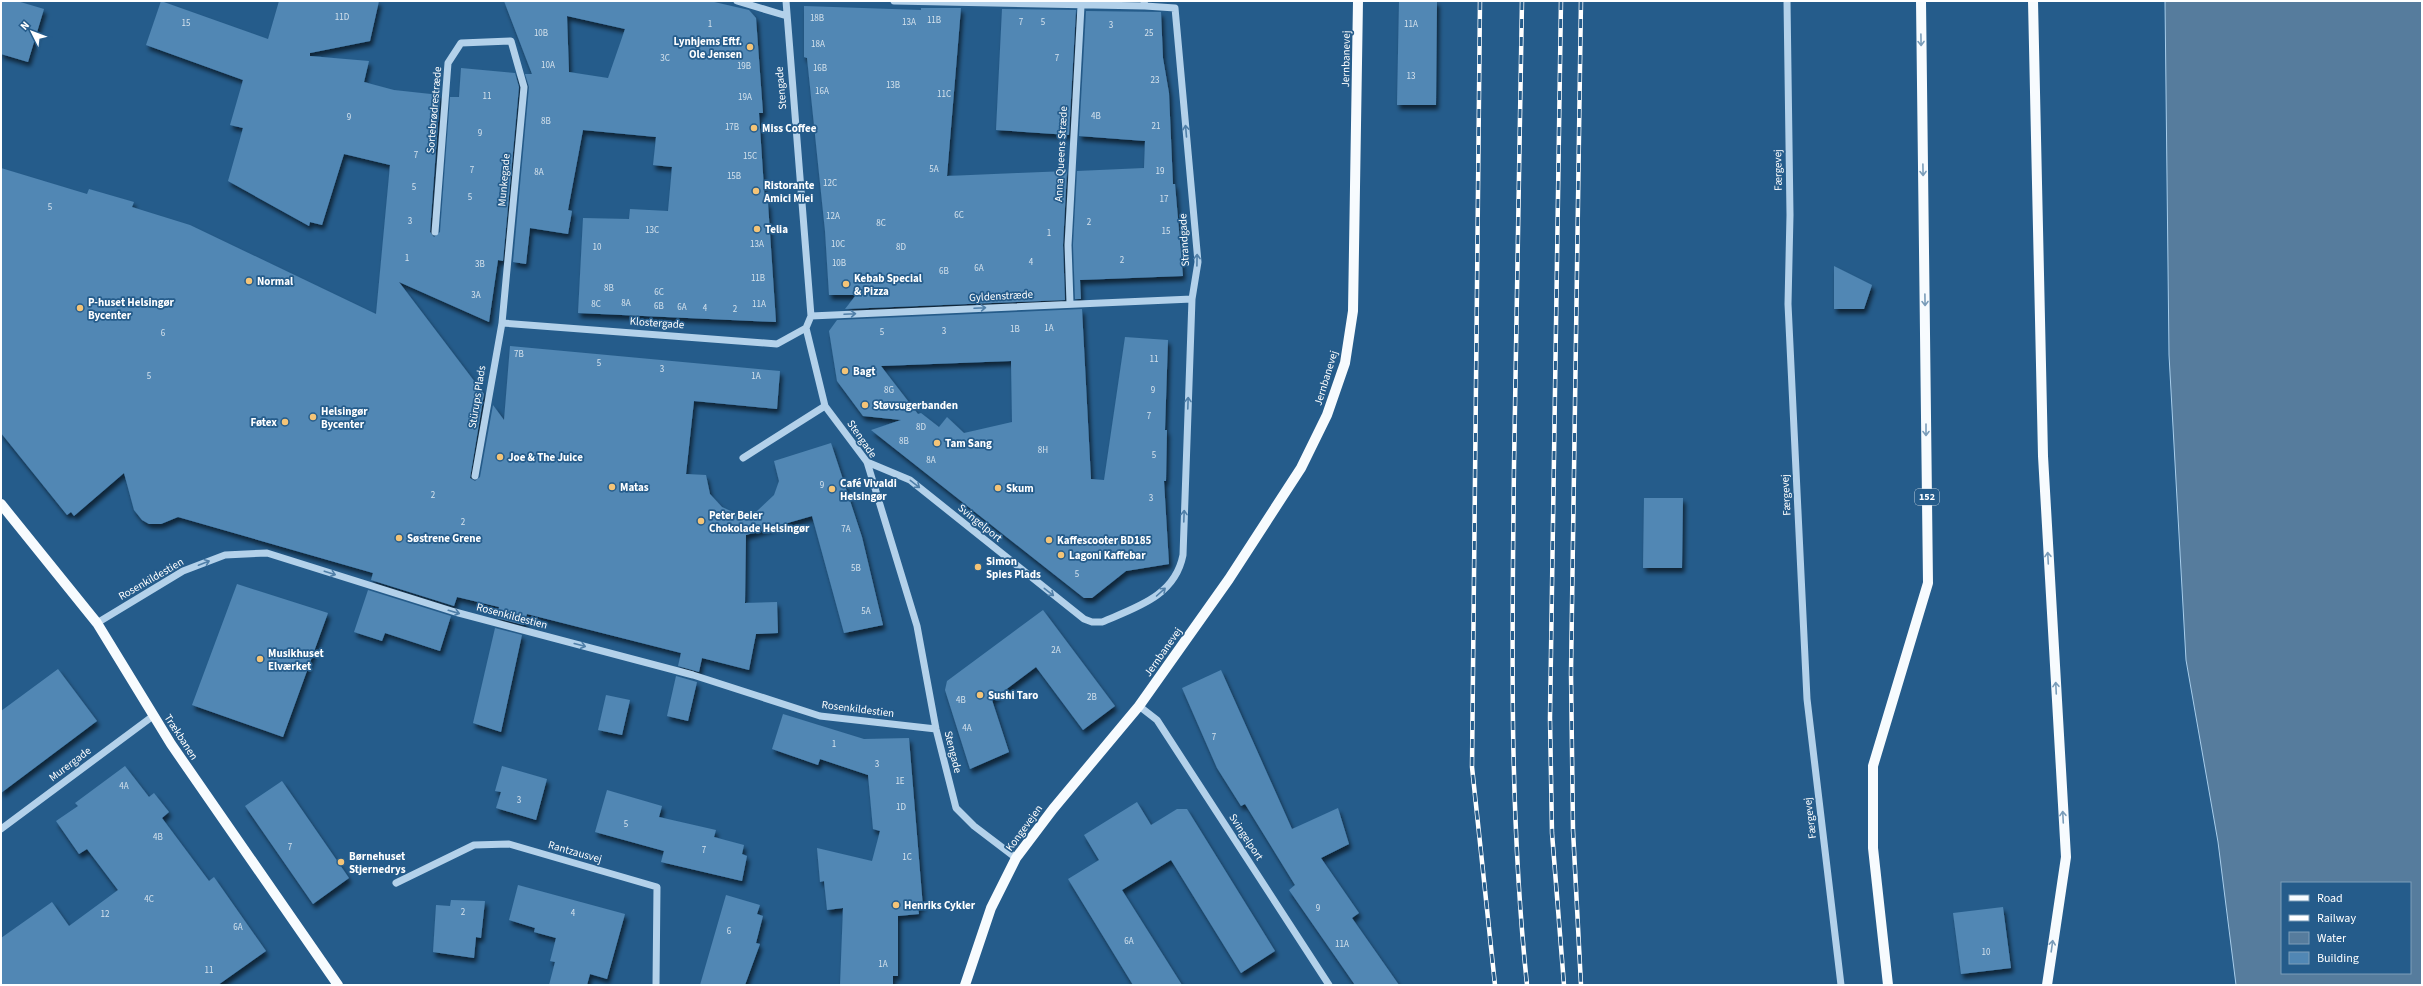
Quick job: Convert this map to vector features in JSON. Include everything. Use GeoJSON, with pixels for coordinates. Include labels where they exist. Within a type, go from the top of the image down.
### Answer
{"type":"FeatureCollection","features":[{"type":"Feature","properties":{"kind":"main road","name":"Jernbanevej"},"geometry":{"type":"LineString","coordinates":[[1139,706],[1229,579],[1301,468],[1316,440],[1337,389],[1345,363],[1353,311],[1358,1]]}},
{"type":"Feature","properties":{"kind":"main road","name":"152"},"geometry":{"type":"LineString","coordinates":[[1888,985],[1873,848],[1873,766],[1928,583],[1921,1]]}},
{"type":"Feature","properties":{"kind":"main road"},"geometry":{"type":"LineString","coordinates":[[2033,1],[2042,456],[2066,857],[2047,985]]}},
{"type":"Feature","properties":{"kind":"main road","name":"Trækbanen"},"geometry":{"type":"LineString","coordinates":[[1,504],[97,623],[153,716],[242,848],[338,985]]}},
{"type":"Feature","properties":{"kind":"main road","name":"Kongevejen"},"geometry":{"type":"LineString","coordinates":[[965,985],[991,908],[1016,858],[1052,809],[1139,706]]}},
{"type":"Feature","properties":{"kind":"street"},"geometry":{"type":"LineString","coordinates":[[737,1],[787,16]]}},
{"type":"Feature","properties":{"kind":"street","name":"Stengade"},"geometry":{"type":"LineString","coordinates":[[786,1],[811,316],[806,328],[825,406],[867,462],[913,613],[936,729],[956,808],[974,826],[1016,858]]}},
{"type":"Feature","properties":{"kind":"street"},"geometry":{"type":"LineString","coordinates":[[894,1],[1081,6],[1144,3]]}},
{"type":"Feature","properties":{"kind":"street","name":"Færgevej"},"geometry":{"type":"LineString","coordinates":[[1787,1],[1790,215],[1788,304],[1807,699],[1841,985]]}},
{"type":"Feature","properties":{"kind":"street","name":"Strandgade"},"geometry":{"type":"LineString","coordinates":[[1144,3],[1175,8],[1198,262],[1192,298],[1183,555]]}},
{"type":"Feature","properties":{"kind":"street","name":"Anna Queens Stræde"},"geometry":{"type":"LineString","coordinates":[[1070,303],[1068,245],[1081,6]]}},
{"type":"Feature","properties":{"kind":"street","name":"Sortebrødrestræde"},"geometry":{"type":"LineString","coordinates":[[435,232],[448,63],[461,43],[511,41]]}},
{"type":"Feature","properties":{"kind":"street","name":"Munkegade"},"geometry":{"type":"LineString","coordinates":[[502,323],[524,87],[511,41]]}},
{"type":"Feature","properties":{"kind":"street","name":"Gyldenstræde"},"geometry":{"type":"LineString","coordinates":[[811,316],[1192,298]]}},
{"type":"Feature","properties":{"kind":"street","name":"Klostergade"},"geometry":{"type":"LineString","coordinates":[[502,323],[777,344],[806,328]]}},
{"type":"Feature","properties":{"kind":"street","name":"Stürups Plads"},"geometry":{"type":"LineString","coordinates":[[475,476],[502,323]]}},
{"type":"Feature","properties":{"kind":"street"},"geometry":{"type":"LineString","coordinates":[[743,458],[825,406]]}},
{"type":"Feature","properties":{"kind":"street","name":"Svingelport"},"geometry":{"type":"LineString","coordinates":[[867,462],[910,480],[1050,593],[1084,619],[1092,622],[1102,622],[1157,596],[1172,582],[1180,569],[1183,555]]}},
{"type":"Feature","properties":{"kind":"street","name":"Rosenkildestien"},"geometry":{"type":"LineString","coordinates":[[97,623],[183,571],[225,555],[267,553],[455,612],[693,675],[820,716],[936,729]]}},
{"type":"Feature","properties":{"kind":"street","name":"Svingelport"},"geometry":{"type":"LineString","coordinates":[[1139,706],[1157,720],[1329,985]]}},
{"type":"Feature","properties":{"kind":"street","name":"Murergade"},"geometry":{"type":"LineString","coordinates":[[1,829],[153,716]]}},
{"type":"Feature","properties":{"kind":"street","name":"Rantzausvej"},"geometry":{"type":"LineString","coordinates":[[396,883],[474,845],[509,844],[657,887],[656,985]]}},
{"type":"Feature","properties":{"kind":"water"},"geometry":{"type":"Polygon","coordinates":[[[2165,1],[2422,1],[2422,985],[2236,985],[2218,842],[2186,660],[2169,355],[2165,1]]]}},
{"type":"Feature","properties":{"kind":"building"},"geometry":{"type":"Polygon","coordinates":[[[1,1],[17,1],[44,9],[28,62],[1,54],[1,1]]]}},
{"type":"Feature","properties":{"kind":"building","name":"Helsingør Bycenter"},"geometry":{"type":"Polygon","coordinates":[[[161,1],[268,39],[279,1],[379,1],[370,41],[310,53],[310,56],[369,61],[364,82],[394,90],[440,95],[430,232],[434,237],[440,232],[450,97],[459,97],[461,68],[515,73],[519,87],[503,261],[498,260],[489,322],[399,282],[484,394],[470,478],[475,481],[480,477],[493,405],[504,420],[510,346],[780,371],[777,409],[694,401],[686,474],[706,475],[710,494],[722,507],[735,513],[757,511],[774,495],[779,481],[774,461],[831,443],[862,537],[883,625],[844,633],[812,516],[746,535],[745,603],[777,602],[778,633],[756,634],[749,670],[702,658],[699,672],[678,666],[681,653],[527,614],[524,625],[497,618],[499,607],[457,597],[454,606],[371,580],[373,573],[178,517],[161,524],[149,524],[142,520],[134,510],[124,473],[74,516],[71,512],[67,515],[1,433],[1,168],[87,194],[89,189],[134,202],[132,207],[190,225],[376,314],[390,165],[344,154],[322,225],[310,222],[309,226],[228,181],[243,128],[230,125],[243,80],[146,45],[161,1]]]}},
{"type":"Feature","properties":{"kind":"building"},"geometry":{"type":"Polygon","coordinates":[[[504,1],[710,1],[749,10],[756,18],[763,113],[759,113],[765,203],[768,203],[776,322],[578,313],[583,218],[629,219],[630,209],[668,211],[672,167],[653,165],[656,137],[583,130],[568,210],[572,211],[568,234],[530,228],[526,264],[513,262],[529,87],[525,74],[532,74],[504,1]],[[567,16],[569,72],[608,78],[625,29],[567,16]]]}},
{"type":"Feature","properties":{"kind":"building"},"geometry":{"type":"Polygon","coordinates":[[[1399,1],[1437,1],[1436,105],[1397,105],[1399,1]]]}},
{"type":"Feature","properties":{"kind":"building"},"geometry":{"type":"Polygon","coordinates":[[[804,6],[921,10],[921,8],[961,8],[947,176],[1067,171],[1063,245],[1065,300],[845,309],[856,295],[829,295],[825,231],[807,58],[804,57],[804,6]]]}},
{"type":"Feature","properties":{"kind":"building"},"geometry":{"type":"Polygon","coordinates":[[[1002,9],[1076,10],[1069,135],[996,130],[1002,9]]]}},
{"type":"Feature","properties":{"kind":"building"},"geometry":{"type":"Polygon","coordinates":[[[1086,11],[1161,12],[1163,58],[1169,93],[1173,184],[1175,184],[1183,276],[1080,280],[1081,299],[1075,299],[1073,245],[1077,171],[1144,168],[1145,141],[1079,136],[1086,11]]]}},
{"type":"Feature","properties":{"kind":"building"},"geometry":{"type":"Polygon","coordinates":[[[1834,266],[1872,285],[1864,309],[1834,309],[1834,266]]]}},
{"type":"Feature","properties":{"kind":"building"},"geometry":{"type":"Polygon","coordinates":[[[1082,309],[1091,479],[1104,480],[1125,337],[1168,340],[1165,430],[1167,430],[1166,481],[1164,481],[1169,564],[1126,571],[1092,598],[1084,598],[871,430],[901,420],[863,416],[837,381],[829,331],[837,320],[1082,309]],[[1011,361],[881,366],[918,414],[921,413],[939,427],[947,417],[964,433],[1012,422],[1011,361]]]}},
{"type":"Feature","properties":{"kind":"building"},"geometry":{"type":"Polygon","coordinates":[[[1644,498],[1683,498],[1682,568],[1643,568],[1644,498]]]}},
{"type":"Feature","properties":{"kind":"building","name":"Musikhuset Elværket"},"geometry":{"type":"Polygon","coordinates":[[[237,584],[328,613],[283,737],[192,705],[237,584]]]}},
{"type":"Feature","properties":{"kind":"building"},"geometry":{"type":"Polygon","coordinates":[[[368,590],[451,616],[440,651],[385,633],[382,641],[354,632],[368,590]]]}},
{"type":"Feature","properties":{"kind":"building"},"geometry":{"type":"Polygon","coordinates":[[[1043,610],[1115,706],[1083,730],[1036,667],[992,700],[1009,752],[970,769],[945,690],[947,681],[1043,610]]]}},
{"type":"Feature","properties":{"kind":"building"},"geometry":{"type":"Polygon","coordinates":[[[495,628],[522,635],[501,732],[473,723],[495,628]]]}},
{"type":"Feature","properties":{"kind":"building"},"geometry":{"type":"Polygon","coordinates":[[[58,669],[97,721],[1,793],[1,711],[58,669]]]}},
{"type":"Feature","properties":{"kind":"building"},"geometry":{"type":"Polygon","coordinates":[[[1221,670],[1292,829],[1338,808],[1349,844],[1321,858],[1359,913],[1352,918],[1399,985],[1355,985],[1289,890],[1295,885],[1245,804],[1241,806],[1217,768],[1182,688],[1221,670]]]}},
{"type":"Feature","properties":{"kind":"building"},"geometry":{"type":"Polygon","coordinates":[[[676,676],[697,682],[688,721],[667,716],[676,676]]]}},
{"type":"Feature","properties":{"kind":"building"},"geometry":{"type":"Polygon","coordinates":[[[606,695],[630,700],[622,735],[598,730],[606,695]]]}},
{"type":"Feature","properties":{"kind":"building"},"geometry":{"type":"Polygon","coordinates":[[[783,714],[864,739],[909,738],[923,907],[918,907],[919,914],[898,916],[898,976],[893,976],[893,985],[840,985],[843,908],[827,910],[824,881],[820,882],[817,848],[872,861],[880,831],[873,829],[868,775],[820,759],[818,765],[772,749],[783,714]]]}},
{"type":"Feature","properties":{"kind":"building"},"geometry":{"type":"Polygon","coordinates":[[[125,766],[149,797],[154,793],[169,812],[162,818],[209,881],[214,877],[266,951],[218,985],[1,985],[1,938],[52,902],[69,926],[118,890],[87,849],[79,854],[56,821],[78,806],[75,803],[125,766]]]}},
{"type":"Feature","properties":{"kind":"building"},"geometry":{"type":"Polygon","coordinates":[[[502,766],[547,779],[536,820],[496,808],[501,792],[495,791],[502,766]]]}},
{"type":"Feature","properties":{"kind":"building"},"geometry":{"type":"Polygon","coordinates":[[[282,781],[349,878],[313,904],[245,806],[282,781]]]}},
{"type":"Feature","properties":{"kind":"building"},"geometry":{"type":"Polygon","coordinates":[[[607,790],[662,806],[659,817],[716,830],[714,837],[744,845],[742,854],[747,856],[742,881],[661,862],[664,851],[595,832],[607,790]]]}},
{"type":"Feature","properties":{"kind":"building"},"geometry":{"type":"Polygon","coordinates":[[[1137,802],[1151,825],[1177,809],[1187,809],[1275,951],[1241,973],[1171,860],[1122,890],[1182,985],[1133,985],[1068,879],[1099,860],[1084,835],[1137,802]]]}},
{"type":"Feature","properties":{"kind":"building"},"geometry":{"type":"Polygon","coordinates":[[[518,885],[625,914],[607,979],[590,974],[587,985],[549,985],[555,962],[550,961],[556,938],[534,932],[535,928],[509,920],[518,885]]]}},
{"type":"Feature","properties":{"kind":"building"},"geometry":{"type":"Polygon","coordinates":[[[726,895],[760,905],[757,914],[763,916],[756,943],[760,944],[745,985],[700,985],[726,895]]]}},
{"type":"Feature","properties":{"kind":"building"},"geometry":{"type":"Polygon","coordinates":[[[451,900],[485,901],[481,938],[476,937],[474,958],[433,952],[436,905],[450,906],[451,900]]]}},
{"type":"Feature","properties":{"kind":"building"},"geometry":{"type":"Polygon","coordinates":[[[2003,907],[2011,968],[1961,974],[1953,913],[2003,907]]]}},
{"type":"Feature","properties":{"kind":"railway"},"geometry":{"type":"LineString","coordinates":[[1480,1],[1472,767],[1495,985]]}},
{"type":"Feature","properties":{"kind":"railway"},"geometry":{"type":"LineString","coordinates":[[1522,1],[1512,661],[1514,790],[1517,855],[1527,985]]}},
{"type":"Feature","properties":{"kind":"railway"},"geometry":{"type":"LineString","coordinates":[[1561,1],[1550,718],[1552,833],[1564,985]]}},
{"type":"Feature","properties":{"kind":"railway"},"geometry":{"type":"LineString","coordinates":[[1581,1],[1571,673],[1573,830],[1581,985]]}},
{"type":"Feature","properties":{"kind":"place","name":"Lynhjems Eftf. Ole Jensen"},"geometry":{"type":"Point","coordinates":[750,47]}},
{"type":"Feature","properties":{"kind":"place","name":"Miss Coffee"},"geometry":{"type":"Point","coordinates":[754,128]}},
{"type":"Feature","properties":{"kind":"place","name":"Ristorante Amici Miei"},"geometry":{"type":"Point","coordinates":[756,191]}},
{"type":"Feature","properties":{"kind":"place","name":"Telia"},"geometry":{"type":"Point","coordinates":[757,229]}},
{"type":"Feature","properties":{"kind":"place","name":"Normal"},"geometry":{"type":"Point","coordinates":[249,281]}},
{"type":"Feature","properties":{"kind":"place","name":"Kebab Special & Pizza"},"geometry":{"type":"Point","coordinates":[846,284]}},
{"type":"Feature","properties":{"kind":"place","name":"P-huset Helsingør Bycenter"},"geometry":{"type":"Point","coordinates":[80,308]}},
{"type":"Feature","properties":{"kind":"place","name":"Bagt"},"geometry":{"type":"Point","coordinates":[845,371]}},
{"type":"Feature","properties":{"kind":"place","name":"Støvsugerbanden"},"geometry":{"type":"Point","coordinates":[865,405]}},
{"type":"Feature","properties":{"kind":"place","name":"Helsingør Bycenter"},"geometry":{"type":"Point","coordinates":[313,417]}},
{"type":"Feature","properties":{"kind":"place","name":"Føtex"},"geometry":{"type":"Point","coordinates":[285,422]}},
{"type":"Feature","properties":{"kind":"place","name":"Tam Sang"},"geometry":{"type":"Point","coordinates":[937,443]}},
{"type":"Feature","properties":{"kind":"place","name":"Joe & The Juice"},"geometry":{"type":"Point","coordinates":[500,457]}},
{"type":"Feature","properties":{"kind":"place","name":"Matas"},"geometry":{"type":"Point","coordinates":[612,487]}},
{"type":"Feature","properties":{"kind":"place","name":"Skum"},"geometry":{"type":"Point","coordinates":[998,488]}},
{"type":"Feature","properties":{"kind":"place","name":"Café Vivaldi Helsingør"},"geometry":{"type":"Point","coordinates":[832,489]}},
{"type":"Feature","properties":{"kind":"place","name":"Peter Beier Chokolade Helsingør"},"geometry":{"type":"Point","coordinates":[701,521]}},
{"type":"Feature","properties":{"kind":"place","name":"Søstrene Grene"},"geometry":{"type":"Point","coordinates":[399,538]}},
{"type":"Feature","properties":{"kind":"place","name":"Kaffescooter BD185"},"geometry":{"type":"Point","coordinates":[1049,540]}},
{"type":"Feature","properties":{"kind":"place","name":"Lagoni Kaffebar"},"geometry":{"type":"Point","coordinates":[1061,555]}},
{"type":"Feature","properties":{"kind":"place","name":"Simon Spies Plads"},"geometry":{"type":"Point","coordinates":[978,567]}},
{"type":"Feature","properties":{"kind":"place","name":"Musikhuset Elværket"},"geometry":{"type":"Point","coordinates":[260,659]}},
{"type":"Feature","properties":{"kind":"place","name":"Sushi Taro"},"geometry":{"type":"Point","coordinates":[980,695]}},
{"type":"Feature","properties":{"kind":"place","name":"Børnehuset Stjernedrys"},"geometry":{"type":"Point","coordinates":[341,862]}},
{"type":"Feature","properties":{"kind":"place","name":"Henriks Cykler"},"geometry":{"type":"Point","coordinates":[896,905]}}]}
